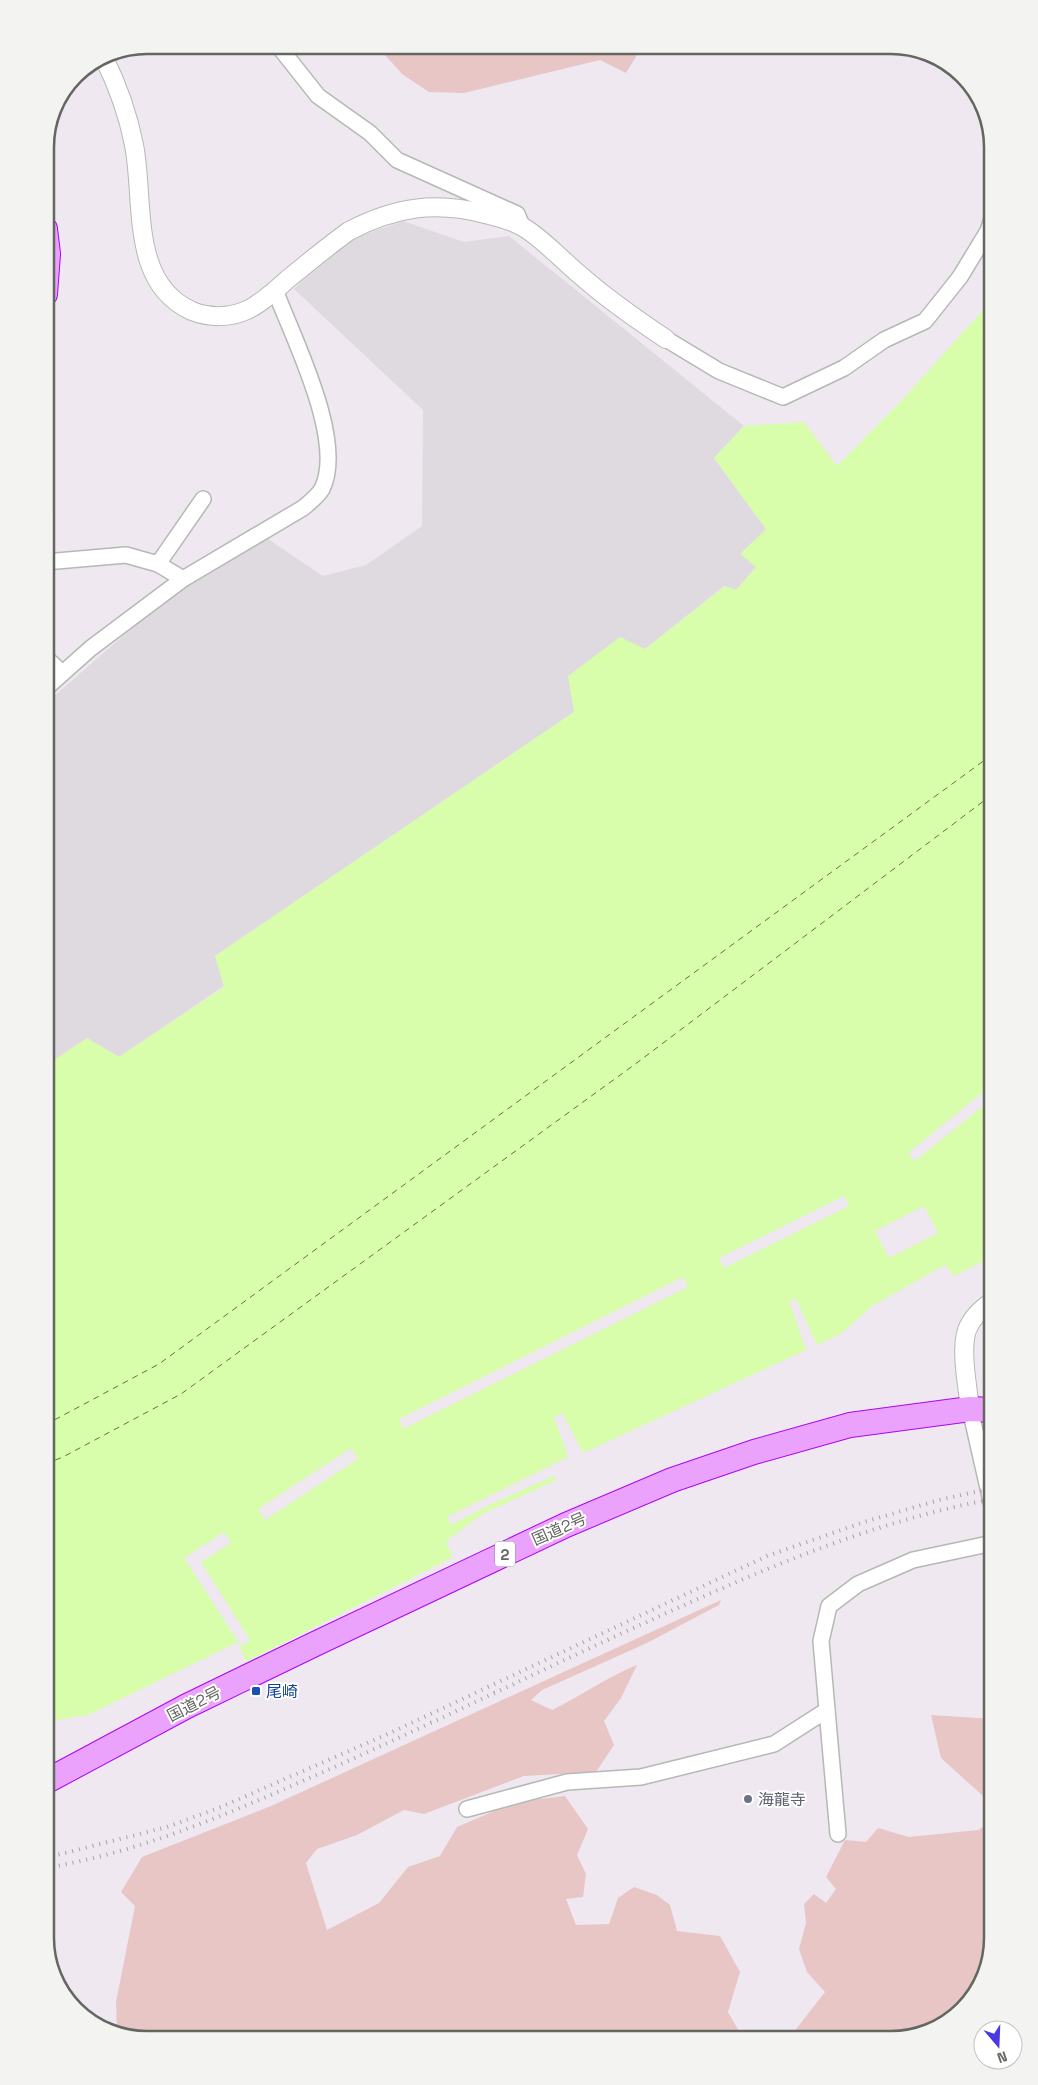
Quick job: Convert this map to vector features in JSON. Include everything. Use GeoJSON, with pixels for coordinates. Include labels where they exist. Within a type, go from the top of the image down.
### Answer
{"type":"FeatureCollection","features":[{"type":"Feature","properties":{"kind":"highway","name":"国道2号"},"geometry":{"type":"LineString","coordinates":[[54,1777],[187,1706],[317,1643],[566,1525],[672,1480],[754,1452],[850,1425],[982,1409]]}},
{"type":"Feature","properties":{"kind":"street"},"geometry":{"type":"LineString","coordinates":[[285,54],[318,96],[370,132],[396,160],[517,214],[522,226]]}},
{"type":"Feature","properties":{"kind":"street"},"geometry":{"type":"LineString","coordinates":[[106,63],[122,100],[134,146],[146,256],[157,281],[168,297],[182,306],[203,315],[228,316],[248,310],[349,231],[389,214],[427,206],[450,207],[500,218],[522,226],[614,304],[666,339],[719,371],[783,398],[844,368],[884,340],[925,322],[960,277],[984,238]]}},
{"type":"Feature","properties":{"kind":"street"},"geometry":{"type":"LineString","coordinates":[[54,681],[91,648],[183,579],[303,508],[316,497],[325,481],[328,468],[321,411],[275,290]]}},
{"type":"Feature","properties":{"kind":"street"},"geometry":{"type":"LineString","coordinates":[[158,564],[203,500]]}},
{"type":"Feature","properties":{"kind":"street"},"geometry":{"type":"LineString","coordinates":[[54,561],[126,555],[158,564],[183,579]]}},
{"type":"Feature","properties":{"kind":"street"},"geometry":{"type":"LineString","coordinates":[[54,665],[62,673]]}},
{"type":"Feature","properties":{"kind":"street"},"geometry":{"type":"LineString","coordinates":[[984,1307],[980,1310],[967,1331],[965,1352],[982,1409],[984,1427]]}},
{"type":"Feature","properties":{"kind":"street"},"geometry":{"type":"LineString","coordinates":[[838,1834],[820,1641],[829,1606],[858,1584],[913,1560],[984,1545]]}},
{"type":"Feature","properties":{"kind":"street"},"geometry":{"type":"LineString","coordinates":[[466,1809],[567,1782],[641,1777],[774,1744],[827,1710]]}},
{"type":"Feature","properties":{"kind":"shaded area"},"geometry":{"type":"Polygon","coordinates":[[[384,54],[638,54],[626,73],[600,60],[464,93],[429,92],[402,74],[384,54]]]}},
{"type":"Feature","properties":{"kind":"shaded area"},"geometry":{"type":"Polygon","coordinates":[[[403,221],[464,242],[509,236],[744,426],[714,458],[766,529],[757,567],[736,590],[724,586],[645,649],[574,712],[215,956],[224,986],[119,1057],[87,1038],[54,1060],[54,696],[164,600],[262,535],[323,576],[366,565],[422,526],[423,410],[294,289],[324,259],[360,236],[403,221]]]}},
{"type":"Feature","properties":{"kind":"shaded area"},"geometry":{"type":"Polygon","coordinates":[[[984,309],[984,1261],[954,1276],[945,1265],[872,1306],[842,1333],[817,1345],[796,1299],[789,1301],[806,1350],[583,1453],[562,1413],[554,1417],[568,1457],[447,1517],[451,1525],[491,1504],[554,1476],[557,1480],[484,1513],[446,1541],[453,1557],[246,1662],[238,1642],[88,1715],[54,1721],[54,1060],[87,1038],[119,1057],[224,987],[215,956],[574,712],[568,676],[620,637],[645,649],[725,586],[736,590],[756,567],[740,554],[766,529],[714,458],[744,426],[804,422],[837,466],[901,401],[984,309]]]}},
{"type":"Feature","properties":{"kind":"shaded area"},"geometry":{"type":"Polygon","coordinates":[[[721,1600],[719,1605],[647,1643],[542,1690],[531,1700],[552,1710],[637,1665],[621,1698],[604,1721],[614,1745],[596,1772],[524,1776],[424,1814],[404,1810],[357,1835],[317,1849],[306,1863],[327,1930],[379,1903],[408,1867],[440,1856],[457,1827],[515,1802],[565,1796],[588,1829],[577,1855],[586,1874],[583,1897],[566,1899],[576,1925],[609,1924],[618,1898],[634,1887],[657,1895],[670,1905],[677,1931],[720,1936],[740,1972],[728,2012],[739,2031],[141,2031],[117,2026],[116,2002],[135,1906],[121,1892],[142,1857],[271,1806],[721,1600]]]}},
{"type":"Feature","properties":{"kind":"shaded area"},"geometry":{"type":"Polygon","coordinates":[[[931,1715],[984,1718],[984,1797],[941,1758],[931,1715]]]}},
{"type":"Feature","properties":{"kind":"shaded area"},"geometry":{"type":"Polygon","coordinates":[[[984,1826],[984,1944],[975,1979],[961,2000],[943,2016],[915,2028],[897,2031],[795,2031],[825,1992],[807,1972],[799,1949],[806,1923],[804,1904],[814,1894],[826,1903],[836,1889],[826,1877],[845,1840],[866,1842],[878,1828],[909,1837],[978,1830],[984,1826]]]}},
{"type":"Feature","properties":{"kind":"pier"},"geometry":{"type":"Polygon","coordinates":[[[984,1091],[984,1105],[915,1161],[908,1153],[984,1091]]]}},
{"type":"Feature","properties":{"kind":"pier"},"geometry":{"type":"Polygon","coordinates":[[[844,1196],[849,1206],[724,1268],[719,1258],[844,1196]]]}},
{"type":"Feature","properties":{"kind":"pier"},"geometry":{"type":"Polygon","coordinates":[[[924,1206],[938,1233],[889,1258],[875,1231],[924,1206]]]}},
{"type":"Feature","properties":{"kind":"pier"},"geometry":{"type":"Polygon","coordinates":[[[683,1277],[688,1287],[403,1429],[399,1419],[683,1277]]]}},
{"type":"Feature","properties":{"kind":"pier"},"geometry":{"type":"Polygon","coordinates":[[[351,1448],[358,1459],[265,1520],[258,1509],[351,1448]]]}},
{"type":"Feature","properties":{"kind":"pier"},"geometry":{"type":"Polygon","coordinates":[[[224,1532],[231,1543],[201,1562],[250,1640],[241,1646],[184,1558],[224,1532]]]}},
{"type":"Feature","properties":{"kind":"ferry route"},"geometry":{"type":"LineString","coordinates":[[54,1420],[159,1364],[984,761]]}},
{"type":"Feature","properties":{"kind":"ferry route"},"geometry":{"type":"LineString","coordinates":[[54,1460],[181,1394],[634,1065],[984,801]]}},
{"type":"Feature","properties":{"kind":"railway"},"geometry":{"type":"LineString","coordinates":[[54,1856],[167,1827],[221,1807],[390,1733],[767,1556],[864,1522],[939,1500],[984,1490]]}},
{"type":"Feature","properties":{"kind":"railway"},"geometry":{"type":"LineString","coordinates":[[54,1866],[82,1861],[155,1840],[226,1814],[370,1751],[692,1601],[818,1549],[904,1520],[984,1501]]}},
{"type":"Feature","properties":{"kind":"place","name":"尾崎"},"geometry":{"type":"Point","coordinates":[256,1691]}},
{"type":"Feature","properties":{"kind":"place","name":"海龍寺"},"geometry":{"type":"Point","coordinates":[748,1799]}}]}
